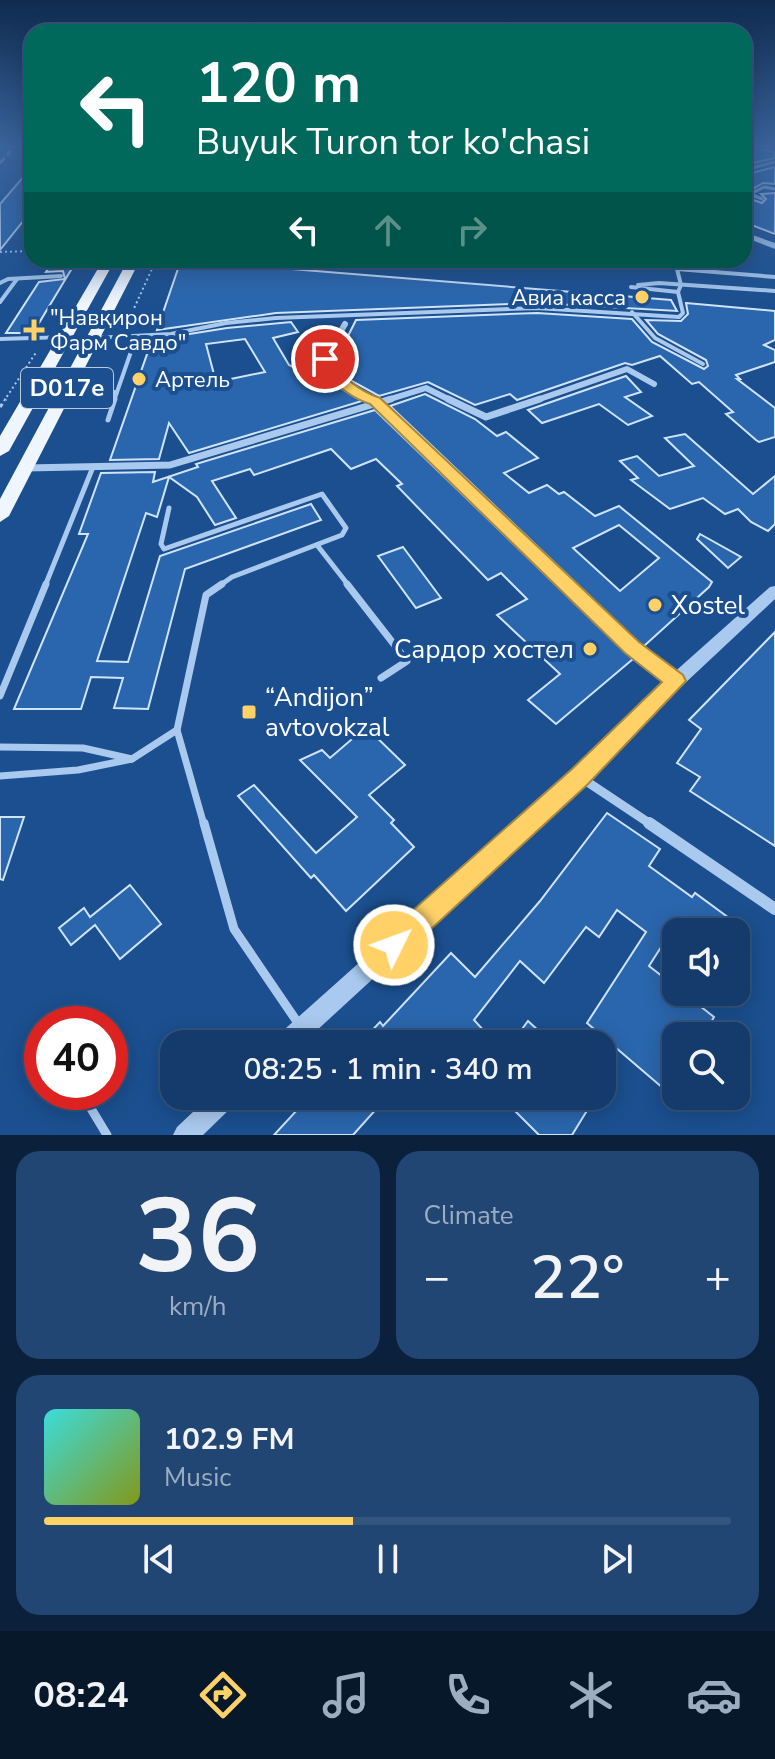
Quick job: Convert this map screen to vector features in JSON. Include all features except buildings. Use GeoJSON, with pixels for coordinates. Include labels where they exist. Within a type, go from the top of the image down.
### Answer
{"type":"FeatureCollection","features":[{"type":"Feature","properties":{"kind":"main road","name":"D017e"},"geometry":{"type":"LineString","coordinates":[[0,451],[104,268]]}},
{"type":"Feature","properties":{"kind":"main road","name":"D017e"},"geometry":{"type":"LineString","coordinates":[[0,516],[130,268]]}},
{"type":"Feature","properties":{"kind":"street"},"geometry":{"type":"LineString","coordinates":[[752,237],[775,246]]}},
{"type":"Feature","properties":{"kind":"street"},"geometry":{"type":"LineString","coordinates":[[345,324],[325,359],[329,367],[358,396],[375,401],[632,648],[676,681]]}},
{"type":"Feature","properties":{"kind":"street"},"geometry":{"type":"LineString","coordinates":[[26,468],[170,465],[429,387],[486,417],[627,369],[654,384]]}},
{"type":"Feature","properties":{"kind":"street"},"geometry":{"type":"LineString","coordinates":[[302,1029],[580,777],[676,681],[775,591]]}},
{"type":"Feature","properties":{"kind":"street"},"geometry":{"type":"LineString","coordinates":[[580,777],[775,909]]}},
{"type":"Feature","properties":{"kind":"street"},"geometry":{"type":"LineString","coordinates":[[194,1132],[214,1110]]}},
{"type":"Feature","properties":{"kind":"lane"},"geometry":{"type":"LineString","coordinates":[[92,338],[171,334],[226,323],[276,318],[537,308],[683,316],[677,269],[775,277]]}},
{"type":"Feature","properties":{"kind":"lane"},"geometry":{"type":"LineString","coordinates":[[0,283],[61,276]]}},
{"type":"Feature","properties":{"kind":"lane"},"geometry":{"type":"LineString","coordinates":[[0,302],[17,279]]}},
{"type":"Feature","properties":{"kind":"lane"},"geometry":{"type":"LineString","coordinates":[[678,292],[631,287],[681,285],[775,291]]}},
{"type":"Feature","properties":{"kind":"lane"},"geometry":{"type":"LineString","coordinates":[[632,312],[655,338],[703,364]]}},
{"type":"Feature","properties":{"kind":"lane"},"geometry":{"type":"LineString","coordinates":[[0,339],[64,337]]}},
{"type":"Feature","properties":{"kind":"lane"},"geometry":{"type":"LineString","coordinates":[[108,420],[134,343]]}},
{"type":"Feature","properties":{"kind":"lane"},"geometry":{"type":"LineString","coordinates":[[63,395],[117,392]]}},
{"type":"Feature","properties":{"kind":"lane"},"geometry":{"type":"LineString","coordinates":[[0,696],[93,467]]}},
{"type":"Feature","properties":{"kind":"lane"},"geometry":{"type":"LineString","coordinates":[[169,508],[161,544],[164,549],[322,494],[346,528],[342,535],[232,577],[206,595],[177,730],[234,929],[302,1029]]}},
{"type":"Feature","properties":{"kind":"lane"},"geometry":{"type":"LineString","coordinates":[[317,545],[407,661],[381,678]]}},
{"type":"Feature","properties":{"kind":"lane"},"geometry":{"type":"LineString","coordinates":[[0,776],[78,770],[132,759],[177,730]]}},
{"type":"Feature","properties":{"kind":"lane"},"geometry":{"type":"LineString","coordinates":[[0,747],[83,748],[132,759]]}},
{"type":"Feature","properties":{"kind":"lane"},"geometry":{"type":"LineString","coordinates":[[92,1110],[107,1135]]}},
{"type":"Feature","properties":{"kind":"path"},"geometry":{"type":"LineString","coordinates":[[0,252],[24,251]]}},
{"type":"Feature","properties":{"kind":"path"},"geometry":{"type":"LineString","coordinates":[[121,337],[152,268]]}},
{"type":"Feature","properties":{"kind":"place","name":"Авиа касса"},"geometry":{"type":"Point","coordinates":[642,297]}},
{"type":"Feature","properties":{"kind":"place","name":"\"Навқирон Фарм Савдо\""},"geometry":{"type":"Point","coordinates":[34,330]}},
{"type":"Feature","properties":{"kind":"place","name":"Артель"},"geometry":{"type":"Point","coordinates":[139,379]}},
{"type":"Feature","properties":{"kind":"place","name":"Xostel"},"geometry":{"type":"Point","coordinates":[655,605]}},
{"type":"Feature","properties":{"kind":"place","name":"Сардор хостел"},"geometry":{"type":"Point","coordinates":[590,649]}},
{"type":"Feature","properties":{"kind":"place","name":"“Andijon” avtovokzal"},"geometry":{"type":"Point","coordinates":[249,712]}},
{"type":"Feature","properties":{"kind":"route"},"geometry":{"type":"LineString","coordinates":[[325,359],[358,396],[375,401],[632,648],[676,681],[580,777],[394,945]]}}]}
